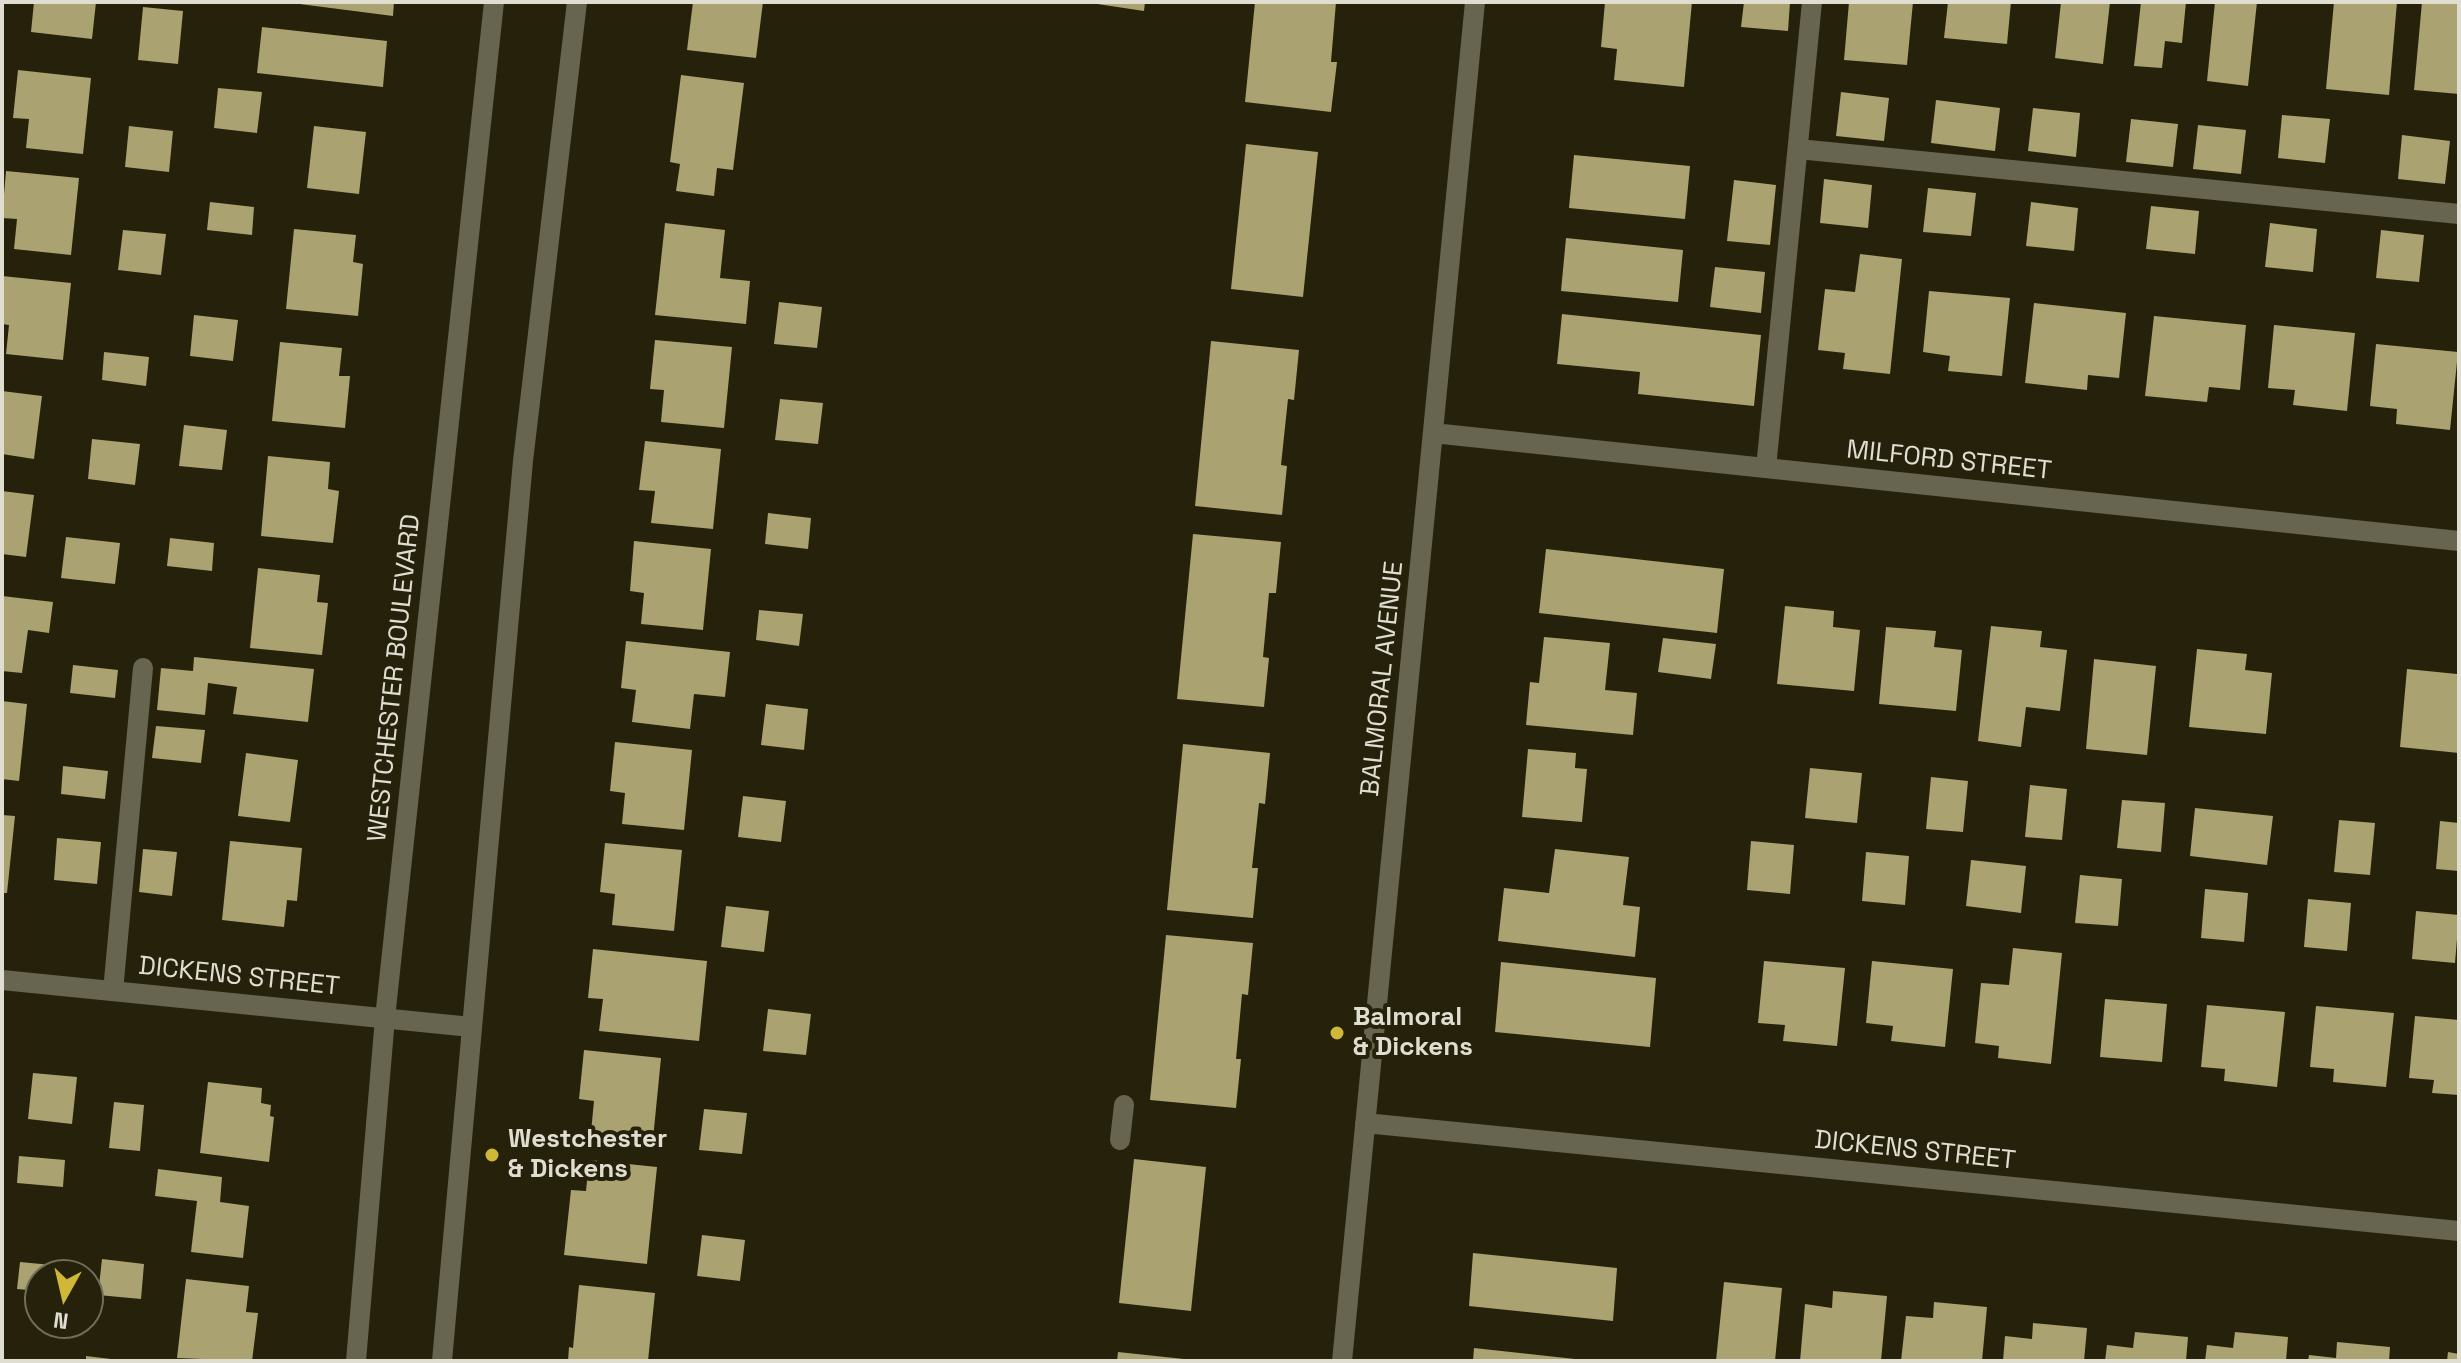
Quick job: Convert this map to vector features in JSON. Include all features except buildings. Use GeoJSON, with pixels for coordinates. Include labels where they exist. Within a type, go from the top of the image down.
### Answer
{"type":"FeatureCollection","features":[{"type":"Feature","properties":{"kind":"street","name":"WESTCHESTER BOULEVARD"},"geometry":{"type":"LineString","coordinates":[[356,1361],[385,1018],[494,2]]}},
{"type":"Feature","properties":{"kind":"street"},"geometry":{"type":"LineString","coordinates":[[442,1361],[523,461],[577,2]]}},
{"type":"Feature","properties":{"kind":"street","name":"BALMORAL AVENUE"},"geometry":{"type":"LineString","coordinates":[[1342,1361],[1475,2]]}},
{"type":"Feature","properties":{"kind":"street"},"geometry":{"type":"LineString","coordinates":[[1766,468],[1812,2]]}},
{"type":"Feature","properties":{"kind":"street"},"geometry":{"type":"LineString","coordinates":[[1798,149],[2459,214]]}},
{"type":"Feature","properties":{"kind":"street","name":"MILFORD STREET"},"geometry":{"type":"LineString","coordinates":[[1433,433],[2459,541]]}},
{"type":"Feature","properties":{"kind":"street"},"geometry":{"type":"LineString","coordinates":[[113,991],[143,668]]}},
{"type":"Feature","properties":{"kind":"street","name":"DICKENS STREET"},"geometry":{"type":"LineString","coordinates":[[2,980],[471,1027]]}},
{"type":"Feature","properties":{"kind":"street"},"geometry":{"type":"LineString","coordinates":[[1120,1140],[1124,1105]]}},
{"type":"Feature","properties":{"kind":"street","name":"DICKENS STREET"},"geometry":{"type":"LineString","coordinates":[[1365,1123],[2459,1231]]}},
{"type":"Feature","properties":{"kind":"place","name":"Balmoral & Dickens"},"geometry":{"type":"Point","coordinates":[1337,1033]}},
{"type":"Feature","properties":{"kind":"place","name":"Westchester & Dickens"},"geometry":{"type":"Point","coordinates":[492,1155]}}]}
